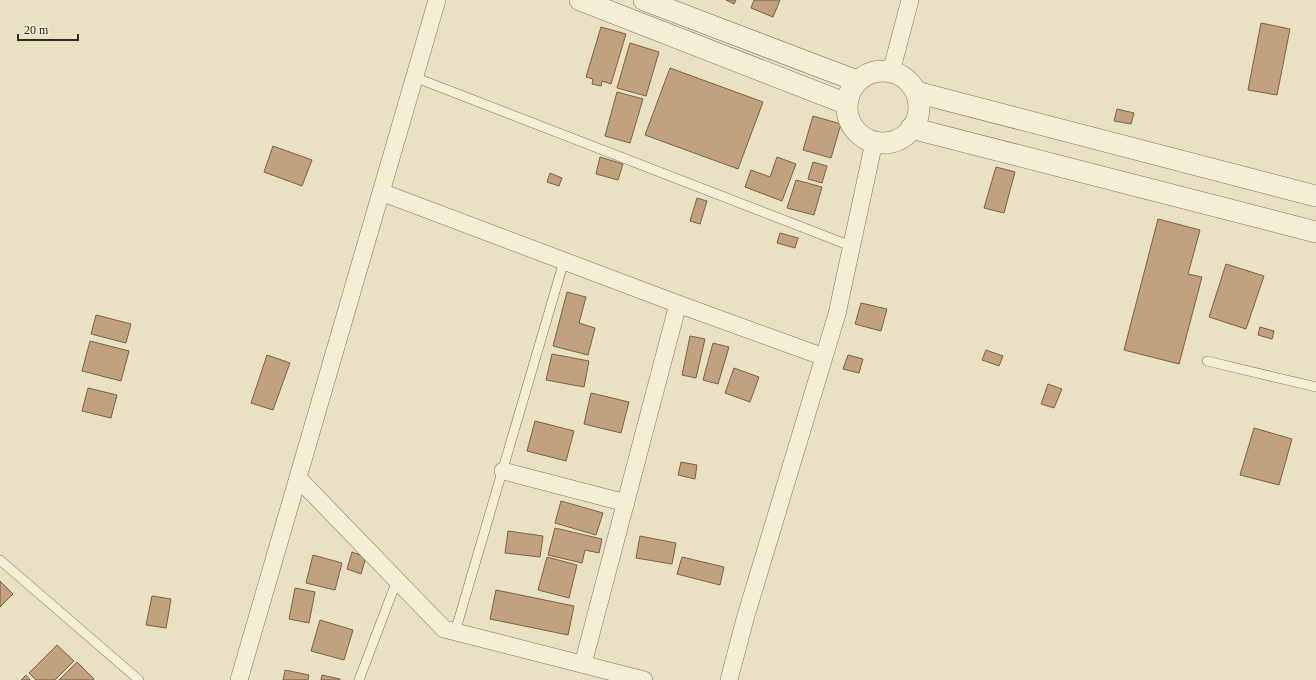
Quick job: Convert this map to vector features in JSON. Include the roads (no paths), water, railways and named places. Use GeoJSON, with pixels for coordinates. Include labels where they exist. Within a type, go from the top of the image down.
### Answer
{"type":"FeatureCollection","features":[{"type":"Feature","properties":{"kind":"street"},"geometry":{"type":"LineString","coordinates":[[238,680],[437,0]]}},
{"type":"Feature","properties":{"kind":"street"},"geometry":{"type":"LineString","coordinates":[[580,0],[846,104]]}},
{"type":"Feature","properties":{"kind":"street"},"geometry":{"type":"LineString","coordinates":[[644,0],[857,81]]}},
{"type":"Feature","properties":{"kind":"street"},"geometry":{"type":"LineString","coordinates":[[891,72],[910,0]]}},
{"type":"Feature","properties":{"kind":"street"},"geometry":{"type":"LineString","coordinates":[[879,71],[891,72],[901,76],[910,83],[916,92],[919,111],[912,128],[904,136],[895,141],[884,143],[874,142],[864,138],[856,132],[850,124],[846,104],[850,92],[857,81],[867,74],[879,71]]}},
{"type":"Feature","properties":{"kind":"street"},"geometry":{"type":"LineString","coordinates":[[916,92],[1316,196]]}},
{"type":"Feature","properties":{"kind":"street"},"geometry":{"type":"LineString","coordinates":[[912,128],[1316,232]]}},
{"type":"Feature","properties":{"kind":"street"},"geometry":{"type":"LineString","coordinates":[[729,680],[756,582],[837,314],[874,142]]}},
{"type":"Feature","properties":{"kind":"street"},"geometry":{"type":"LineString","coordinates":[[381,192],[678,304],[824,357]]}},
{"type":"Feature","properties":{"kind":"street"},"geometry":{"type":"LineString","coordinates":[[583,664],[678,304]]}},
{"type":"Feature","properties":{"kind":"street"},"geometry":{"type":"LineString","coordinates":[[503,471],[626,503]]}},
{"type":"Feature","properties":{"kind":"street"},"geometry":{"type":"LineString","coordinates":[[298,478],[444,629],[644,680]]}},
{"type":"Feature","properties":{"kind":"lane"},"geometry":{"type":"LineString","coordinates":[[414,76],[851,246]]}},
{"type":"Feature","properties":{"kind":"lane"},"geometry":{"type":"LineString","coordinates":[[455,632],[564,261]]}},
{"type":"Feature","properties":{"kind":"lane"},"geometry":{"type":"LineString","coordinates":[[1207,361],[1316,387]]}},
{"type":"Feature","properties":{"kind":"lane"},"geometry":{"type":"LineString","coordinates":[[0,560],[139,680]]}},
{"type":"Feature","properties":{"kind":"lane"},"geometry":{"type":"LineString","coordinates":[[359,680],[397,580]]}}]}
